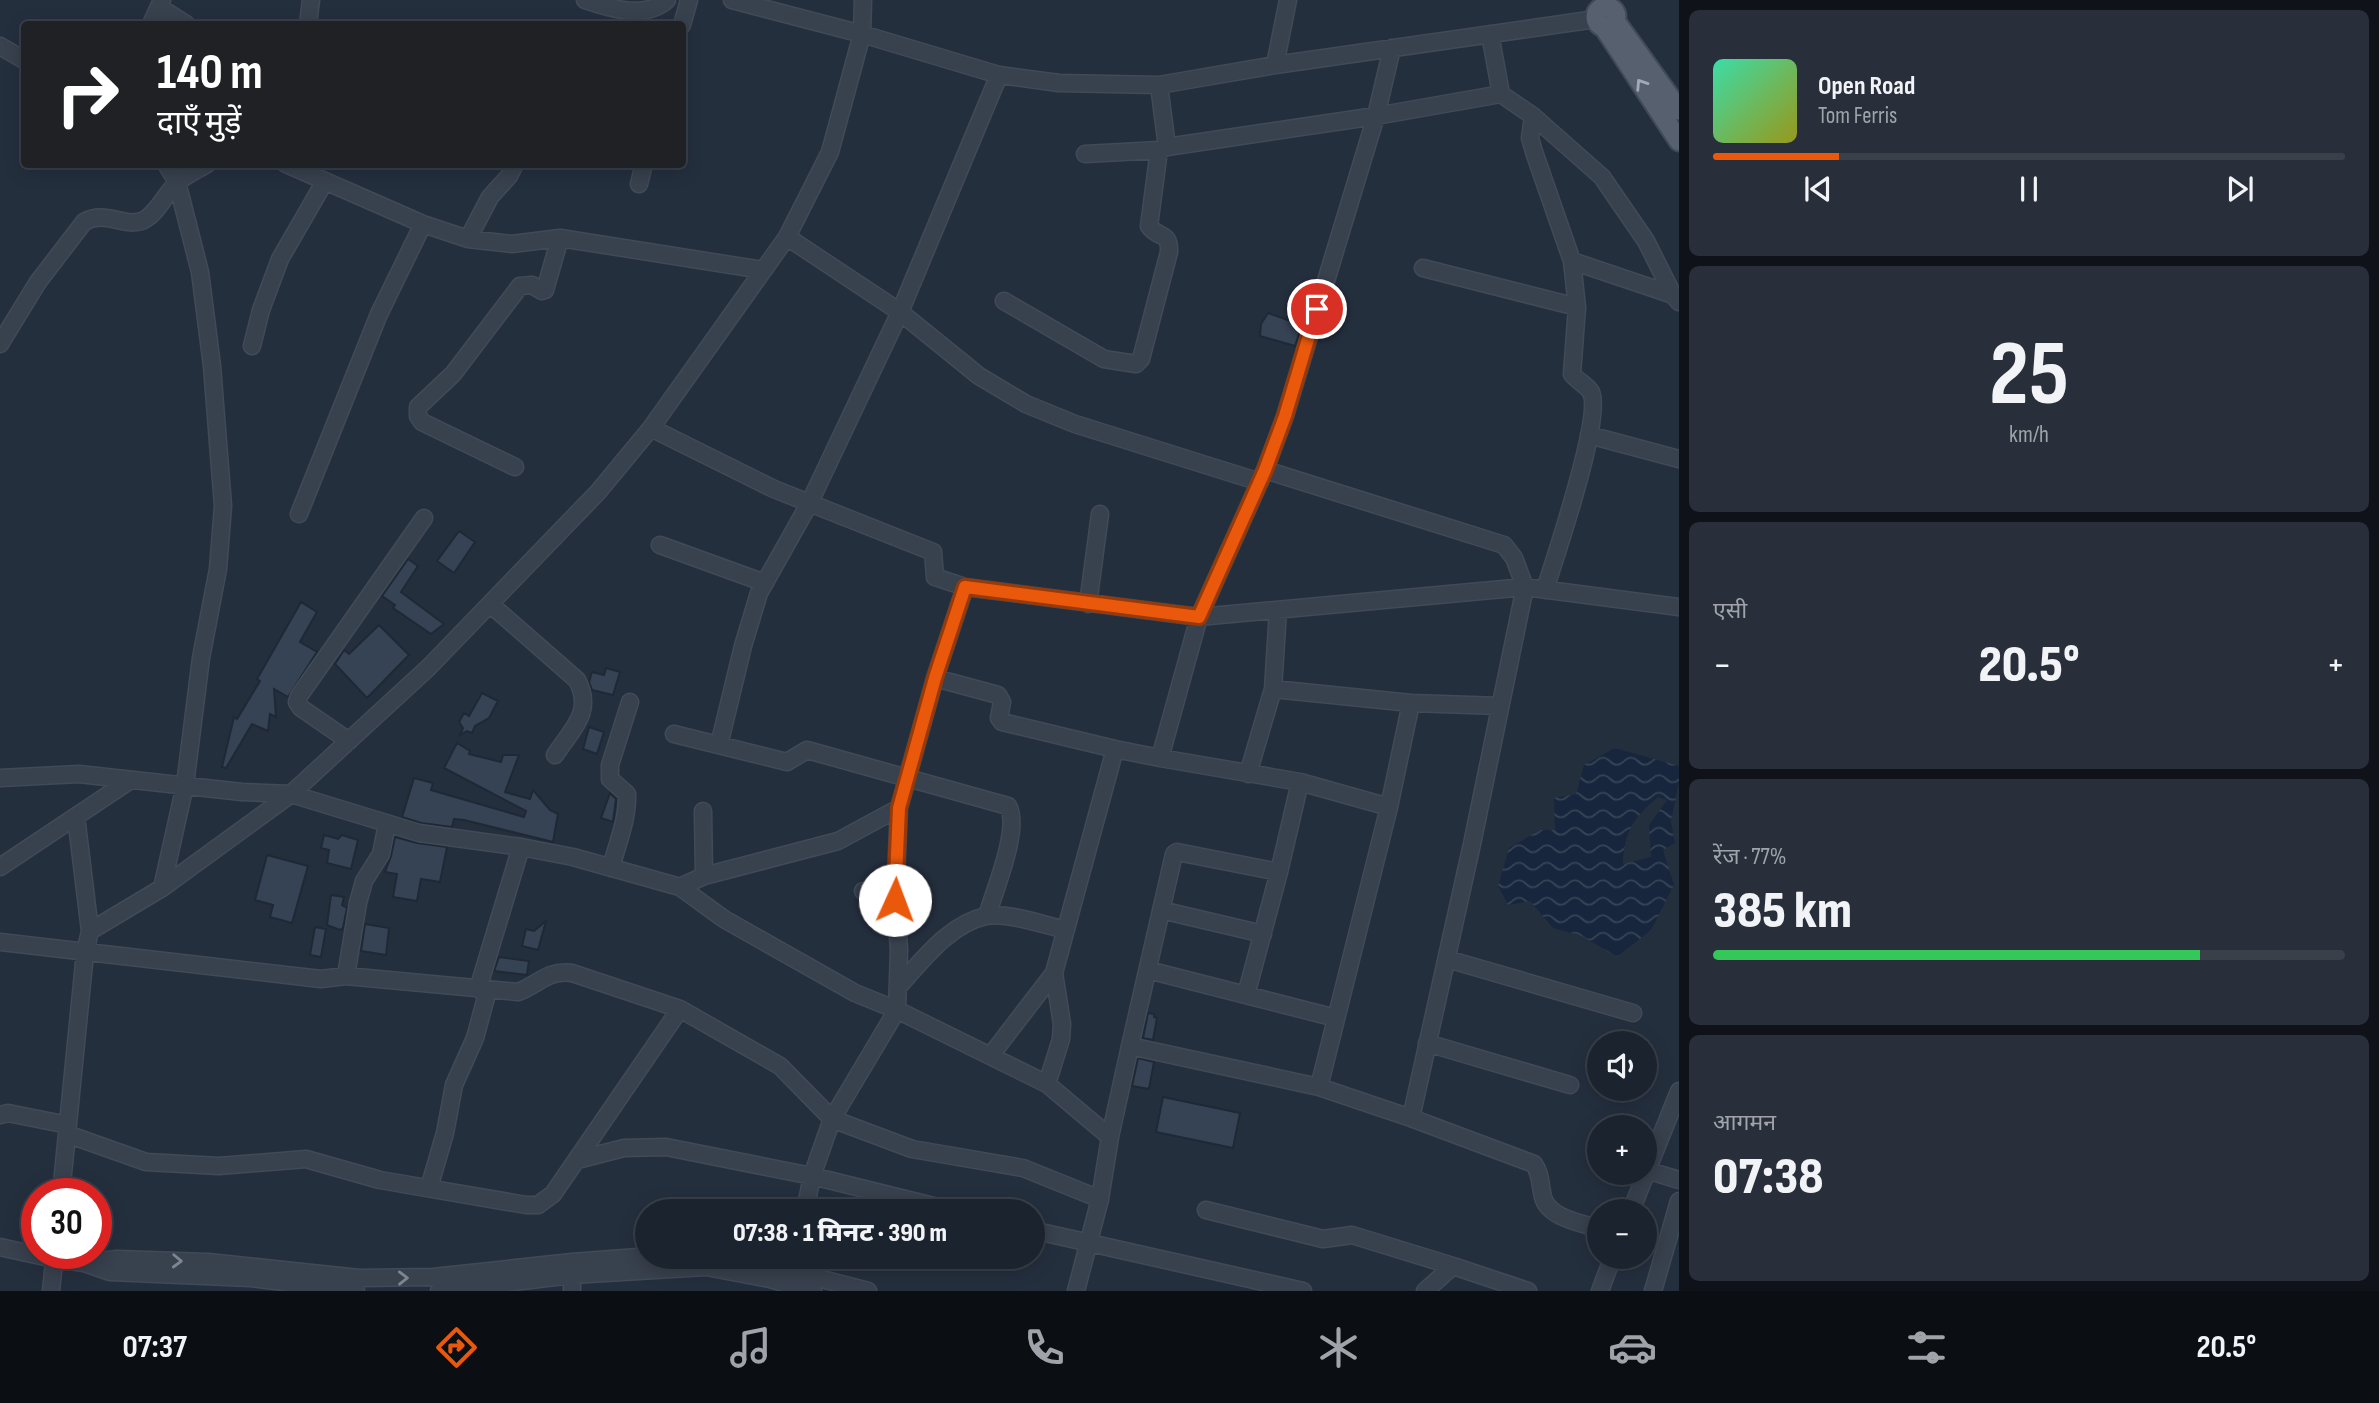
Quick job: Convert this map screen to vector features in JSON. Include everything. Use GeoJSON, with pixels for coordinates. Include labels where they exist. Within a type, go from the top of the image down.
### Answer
{"type":"FeatureCollection","features":[{"type":"Feature","properties":{"kind":"main road"},"geometry":{"type":"LineString","coordinates":[[1603,12],[1679,110]]}},
{"type":"Feature","properties":{"kind":"main road"},"geometry":{"type":"LineString","coordinates":[[1603,12],[1679,141]]}},
{"type":"Feature","properties":{"kind":"street"},"geometry":{"type":"LineString","coordinates":[[308,21],[311,0]]}},
{"type":"Feature","properties":{"kind":"street"},"geometry":{"type":"LineString","coordinates":[[585,0],[614,10],[640,11],[663,4],[667,0]]}},
{"type":"Feature","properties":{"kind":"street"},"geometry":{"type":"LineString","coordinates":[[683,21],[690,0]]}},
{"type":"Feature","properties":{"kind":"street"},"geometry":{"type":"LineString","coordinates":[[732,0],[862,34],[999,75],[1059,83],[1159,85],[1275,65],[1490,34],[1603,12]]}},
{"type":"Feature","properties":{"kind":"street"},"geometry":{"type":"LineString","coordinates":[[90,931],[162,888],[291,794],[429,667],[598,492],[651,428],[787,237],[830,152],[862,34],[863,0]]}},
{"type":"Feature","properties":{"kind":"street"},"geometry":{"type":"LineString","coordinates":[[1275,65],[1288,0]]}},
{"type":"Feature","properties":{"kind":"street"},"geometry":{"type":"LineString","coordinates":[[152,21],[161,4],[182,21]]}},
{"type":"Feature","properties":{"kind":"street"},"geometry":{"type":"LineString","coordinates":[[1490,34],[1501,94]]}},
{"type":"Feature","properties":{"kind":"street"},"geometry":{"type":"LineString","coordinates":[[0,46],[21,59]]}},
{"type":"Feature","properties":{"kind":"street"},"geometry":{"type":"LineString","coordinates":[[1160,758],[1199,617],[1263,476],[1285,416],[1376,116],[1392,48]]}},
{"type":"Feature","properties":{"kind":"street"},"geometry":{"type":"LineString","coordinates":[[719,745],[743,646],[765,583],[810,504],[901,312],[999,75]]}},
{"type":"Feature","properties":{"kind":"street"},"geometry":{"type":"LineString","coordinates":[[1004,301],[1104,359],[1136,364],[1141,359],[1170,243],[1149,226],[1163,148],[1159,85]]}},
{"type":"Feature","properties":{"kind":"street"},"geometry":{"type":"LineString","coordinates":[[1085,154],[1163,148],[1501,94],[1533,116],[1602,177],[1646,242],[1676,298]]}},
{"type":"Feature","properties":{"kind":"street"},"geometry":{"type":"LineString","coordinates":[[1533,116],[1530,138],[1572,261],[1577,307],[1572,374],[1593,395],[1589,435],[1579,479],[1545,590]]}},
{"type":"Feature","properties":{"kind":"street"},"geometry":{"type":"LineString","coordinates":[[162,888],[184,785],[201,659],[218,569],[223,506],[200,272],[177,182],[168,168]]}},
{"type":"Feature","properties":{"kind":"street"},"geometry":{"type":"LineString","coordinates":[[0,344],[38,282],[84,222],[91,218],[105,217],[134,222],[144,220],[177,182],[200,168]]}},
{"type":"Feature","properties":{"kind":"street"},"geometry":{"type":"LineString","coordinates":[[295,168],[423,224],[468,239],[512,244],[560,238],[763,270]]}},
{"type":"Feature","properties":{"kind":"street"},"geometry":{"type":"LineString","coordinates":[[468,239],[490,197],[513,168]]}},
{"type":"Feature","properties":{"kind":"street"},"geometry":{"type":"LineString","coordinates":[[639,184],[643,168]]}},
{"type":"Feature","properties":{"kind":"street"},"geometry":{"type":"LineString","coordinates":[[252,346],[279,258],[325,181]]}},
{"type":"Feature","properties":{"kind":"street"},"geometry":{"type":"LineString","coordinates":[[299,514],[379,314],[423,224]]}},
{"type":"Feature","properties":{"kind":"street"},"geometry":{"type":"LineString","coordinates":[[787,237],[901,312],[979,376],[1026,404],[1075,424],[1504,545],[1514,558],[1525,587],[1411,1118]]}},
{"type":"Feature","properties":{"kind":"street"},"geometry":{"type":"LineString","coordinates":[[515,467],[422,422],[418,416],[418,407],[453,374],[520,286],[532,285],[545,290],[560,238]]}},
{"type":"Feature","properties":{"kind":"street"},"geometry":{"type":"LineString","coordinates":[[1572,261],[1676,298]]}},
{"type":"Feature","properties":{"kind":"street"},"geometry":{"type":"LineString","coordinates":[[1423,268],[1577,307]]}},
{"type":"Feature","properties":{"kind":"street"},"geometry":{"type":"LineString","coordinates":[[651,428],[774,489],[933,552],[936,577],[965,587],[1199,617],[1525,587],[1679,607]]}},
{"type":"Feature","properties":{"kind":"street"},"geometry":{"type":"LineString","coordinates":[[1589,435],[1679,459]]}},
{"type":"Feature","properties":{"kind":"street"},"geometry":{"type":"LineString","coordinates":[[1088,604],[1100,514]]}},
{"type":"Feature","properties":{"kind":"street"},"geometry":{"type":"LineString","coordinates":[[349,741],[301,708],[297,702],[299,696],[424,518]]}},
{"type":"Feature","properties":{"kind":"street"},"geometry":{"type":"LineString","coordinates":[[660,545],[765,583]]}},
{"type":"Feature","properties":{"kind":"street"},"geometry":{"type":"LineString","coordinates":[[807,1199],[812,1176],[832,1118],[897,1010],[899,949],[896,892],[899,808],[935,678],[965,587]]}},
{"type":"Feature","properties":{"kind":"street"},"geometry":{"type":"LineString","coordinates":[[490,604],[577,680],[584,694],[581,715],[555,755]]}},
{"type":"Feature","properties":{"kind":"street"},"geometry":{"type":"LineString","coordinates":[[1248,774],[1273,689],[1278,611]]}},
{"type":"Feature","properties":{"kind":"street"},"geometry":{"type":"LineString","coordinates":[[935,678],[998,695],[1002,702],[999,718],[1002,722],[1160,758],[1300,782],[1389,807]]}},
{"type":"Feature","properties":{"kind":"street"},"geometry":{"type":"LineString","coordinates":[[1273,689],[1411,703],[1500,706]]}},
{"type":"Feature","properties":{"kind":"street"},"geometry":{"type":"LineString","coordinates":[[611,868],[627,810],[627,794],[610,779],[610,765],[630,702]]}},
{"type":"Feature","properties":{"kind":"street"},"geometry":{"type":"LineString","coordinates":[[1319,1087],[1389,807],[1411,703]]}},
{"type":"Feature","properties":{"kind":"street"},"geometry":{"type":"LineString","coordinates":[[674,734],[787,762],[807,750],[1008,806],[1012,813],[1012,831],[987,916]]}},
{"type":"Feature","properties":{"kind":"street"},"geometry":{"type":"LineString","coordinates":[[991,1055],[1054,973],[1115,748]]}},
{"type":"Feature","properties":{"kind":"street"},"geometry":{"type":"LineString","coordinates":[[0,778],[79,774],[129,781],[291,794],[419,833],[522,847],[680,887],[724,919],[855,993],[897,1010],[1047,1084],[1110,1137]]}},
{"type":"Feature","properties":{"kind":"street"},"geometry":{"type":"LineString","coordinates":[[0,867],[129,781]]}},
{"type":"Feature","properties":{"kind":"street"},"geometry":{"type":"LineString","coordinates":[[1246,995],[1300,782]]}},
{"type":"Feature","properties":{"kind":"street"},"geometry":{"type":"LineString","coordinates":[[680,887],[704,876],[838,841],[899,808]]}},
{"type":"Feature","properties":{"kind":"street"},"geometry":{"type":"LineString","coordinates":[[703,811],[704,876]]}},
{"type":"Feature","properties":{"kind":"street"},"geometry":{"type":"LineString","coordinates":[[62,1178],[85,953],[90,931],[76,817]]}},
{"type":"Feature","properties":{"kind":"street"},"geometry":{"type":"LineString","coordinates":[[346,976],[358,903],[364,881],[381,854],[387,824]]}},
{"type":"Feature","properties":{"kind":"street"},"geometry":{"type":"LineString","coordinates":[[429,1188],[445,1133],[454,1085],[475,1038],[483,989],[522,847]]}},
{"type":"Feature","properties":{"kind":"street"},"geometry":{"type":"LineString","coordinates":[[1076,1291],[1100,1199],[1129,1046],[1173,857],[1177,852],[1279,872]]}},
{"type":"Feature","properties":{"kind":"street"},"geometry":{"type":"LineString","coordinates":[[863,891],[896,892]]}},
{"type":"Feature","properties":{"kind":"street"},"geometry":{"type":"LineString","coordinates":[[1161,910],[1263,933]]}},
{"type":"Feature","properties":{"kind":"street"},"geometry":{"type":"LineString","coordinates":[[898,987],[940,943],[962,925],[987,916],[1066,930]]}},
{"type":"Feature","properties":{"kind":"street"},"geometry":{"type":"LineString","coordinates":[[0,942],[321,979],[346,976],[518,992],[557,972],[572,974],[680,1009],[780,1066],[832,1118],[912,1149],[1023,1168],[1100,1199]]}},
{"type":"Feature","properties":{"kind":"street"},"geometry":{"type":"LineString","coordinates":[[1447,959],[1633,1013]]}},
{"type":"Feature","properties":{"kind":"street"},"geometry":{"type":"LineString","coordinates":[[1148,970],[1336,1018]]}},
{"type":"Feature","properties":{"kind":"street"},"geometry":{"type":"LineString","coordinates":[[1047,1084],[1061,1039],[1062,1024],[1054,973]]}},
{"type":"Feature","properties":{"kind":"street"},"geometry":{"type":"LineString","coordinates":[[0,1115],[8,1113],[67,1129],[146,1162],[219,1167],[306,1159],[380,1180],[538,1205],[553,1194],[680,1009]]}},
{"type":"Feature","properties":{"kind":"street"},"geometry":{"type":"LineString","coordinates":[[1427,1043],[1570,1086]]}},
{"type":"Feature","properties":{"kind":"street"},"geometry":{"type":"LineString","coordinates":[[1129,1046],[1319,1087],[1534,1164],[1541,1180],[1544,1201],[1549,1209],[1587,1224]]}},
{"type":"Feature","properties":{"kind":"street"},"geometry":{"type":"LineString","coordinates":[[1657,1144],[1679,1091]]}},
{"type":"Feature","properties":{"kind":"street"},"geometry":{"type":"LineString","coordinates":[[577,1160],[624,1149],[666,1147],[812,1176],[905,1199]]}},
{"type":"Feature","properties":{"kind":"street"},"geometry":{"type":"LineString","coordinates":[[1657,1173],[1679,1180]]}},
{"type":"Feature","properties":{"kind":"street"},"geometry":{"type":"LineString","coordinates":[[1653,1291],[1679,1201]]}},
{"type":"Feature","properties":{"kind":"street"},"geometry":{"type":"LineString","coordinates":[[1206,1210],[1323,1239],[1352,1235],[1528,1291]]}},
{"type":"Feature","properties":{"kind":"street"},"geometry":{"type":"LineString","coordinates":[[1045,1233],[1303,1291]]}},
{"type":"Feature","properties":{"kind":"street"},"geometry":{"type":"LineString","coordinates":[[0,1247],[21,1250]]}},
{"type":"Feature","properties":{"kind":"street"},"geometry":{"type":"LineString","coordinates":[[112,1260],[208,1262],[359,1278],[572,1276],[635,1260]]}},
{"type":"Feature","properties":{"kind":"street"},"geometry":{"type":"LineString","coordinates":[[1425,1291],[1454,1266]]}},
{"type":"Feature","properties":{"kind":"street"},"geometry":{"type":"LineString","coordinates":[[439,1291],[572,1276],[706,1267],[792,1271],[818,1287],[868,1291]]}},
{"type":"Feature","properties":{"kind":"street"},"geometry":{"type":"LineString","coordinates":[[55,1269],[56,1290]]}},
{"type":"Feature","properties":{"kind":"street"},"geometry":{"type":"LineString","coordinates":[[102,1269],[110,1272],[251,1278],[356,1291]]}},
{"type":"Feature","properties":{"kind":"street"},"geometry":{"type":"LineString","coordinates":[[1600,1291],[1608,1269]]}},
{"type":"Feature","properties":{"kind":"water"},"geometry":{"type":"Polygon","coordinates":[[[1615,748],[1679,766],[1679,782],[1671,821],[1675,843],[1663,850],[1674,885],[1651,930],[1617,957],[1582,936],[1553,928],[1530,901],[1508,905],[1498,886],[1509,848],[1540,830],[1555,830],[1554,798],[1576,794],[1584,765],[1615,748]],[[1658,797],[1632,826],[1623,864],[1651,857],[1649,825],[1667,800],[1658,797]]]}},
{"type":"Feature","properties":{"kind":"building"},"geometry":{"type":"Polygon","coordinates":[[[1268,313],[1302,325],[1295,346],[1260,336],[1261,324],[1268,313]]]}},
{"type":"Feature","properties":{"kind":"building"},"geometry":{"type":"Polygon","coordinates":[[[459,531],[475,542],[454,573],[437,561],[459,531]]]}},
{"type":"Feature","properties":{"kind":"building"},"geometry":{"type":"Polygon","coordinates":[[[408,559],[418,566],[401,592],[444,624],[431,634],[393,608],[395,605],[382,596],[408,559]]]}},
{"type":"Feature","properties":{"kind":"building"},"geometry":{"type":"Polygon","coordinates":[[[301,602],[317,612],[300,642],[317,652],[288,697],[274,689],[276,717],[270,714],[268,731],[252,724],[226,768],[222,767],[234,717],[237,719],[260,681],[257,679],[301,602]]]}},
{"type":"Feature","properties":{"kind":"building"},"geometry":{"type":"Polygon","coordinates":[[[379,625],[409,655],[367,698],[335,664],[344,650],[349,654],[379,625]]]}},
{"type":"Feature","properties":{"kind":"building"},"geometry":{"type":"Polygon","coordinates":[[[606,668],[620,672],[613,695],[592,690],[589,682],[592,672],[604,675],[606,668]]]}},
{"type":"Feature","properties":{"kind":"building"},"geometry":{"type":"Polygon","coordinates":[[[482,693],[498,701],[489,718],[475,726],[472,733],[467,731],[460,735],[463,728],[459,722],[464,713],[469,716],[482,693]]]}},
{"type":"Feature","properties":{"kind":"building"},"geometry":{"type":"Polygon","coordinates":[[[589,727],[604,732],[597,754],[583,749],[589,727]]]}},
{"type":"Feature","properties":{"kind":"building"},"geometry":{"type":"Polygon","coordinates":[[[457,743],[470,751],[469,754],[501,762],[503,755],[519,755],[505,792],[530,799],[533,790],[550,810],[558,814],[553,842],[464,820],[454,819],[452,827],[421,823],[402,817],[414,778],[433,783],[431,790],[524,817],[526,811],[444,768],[457,743]]]}},
{"type":"Feature","properties":{"kind":"building"},"geometry":{"type":"Polygon","coordinates":[[[610,793],[616,799],[613,822],[601,818],[610,793]]]}},
{"type":"Feature","properties":{"kind":"building"},"geometry":{"type":"Polygon","coordinates":[[[324,835],[338,839],[342,835],[358,840],[351,869],[327,863],[329,850],[321,848],[324,835]]]}},
{"type":"Feature","properties":{"kind":"building"},"geometry":{"type":"Polygon","coordinates":[[[395,837],[447,847],[440,882],[421,879],[417,901],[393,897],[397,874],[385,872],[395,837]]]}},
{"type":"Feature","properties":{"kind":"building"},"geometry":{"type":"Polygon","coordinates":[[[267,855],[308,866],[292,923],[270,917],[273,905],[255,900],[267,855]]]}},
{"type":"Feature","properties":{"kind":"building"},"geometry":{"type":"Polygon","coordinates":[[[331,895],[344,897],[342,905],[347,908],[343,928],[340,930],[327,925],[331,895]]]}},
{"type":"Feature","properties":{"kind":"building"},"geometry":{"type":"Polygon","coordinates":[[[546,921],[538,950],[522,946],[526,929],[534,931],[546,921]]]}},
{"type":"Feature","properties":{"kind":"building"},"geometry":{"type":"Polygon","coordinates":[[[365,924],[389,928],[386,955],[361,951],[365,924]]]}},
{"type":"Feature","properties":{"kind":"building"},"geometry":{"type":"Polygon","coordinates":[[[315,927],[326,929],[321,957],[310,955],[315,927]]]}},
{"type":"Feature","properties":{"kind":"building"},"geometry":{"type":"Polygon","coordinates":[[[499,957],[529,961],[527,975],[494,971],[499,957]]]}},
{"type":"Feature","properties":{"kind":"building"},"geometry":{"type":"Polygon","coordinates":[[[1148,1013],[1157,1018],[1153,1040],[1143,1038],[1148,1013]]]}},
{"type":"Feature","properties":{"kind":"building"},"geometry":{"type":"Polygon","coordinates":[[[1138,1058],[1154,1062],[1149,1089],[1132,1086],[1138,1058]]]}},
{"type":"Feature","properties":{"kind":"building"},"geometry":{"type":"Polygon","coordinates":[[[1163,1097],[1240,1113],[1233,1148],[1156,1132],[1163,1097]]]}},
{"type":"Feature","properties":{"kind":"route"},"geometry":{"type":"LineString","coordinates":[[895,900],[899,808],[935,678],[965,587],[1199,617],[1265,470],[1285,416],[1317,309]]}}]}
